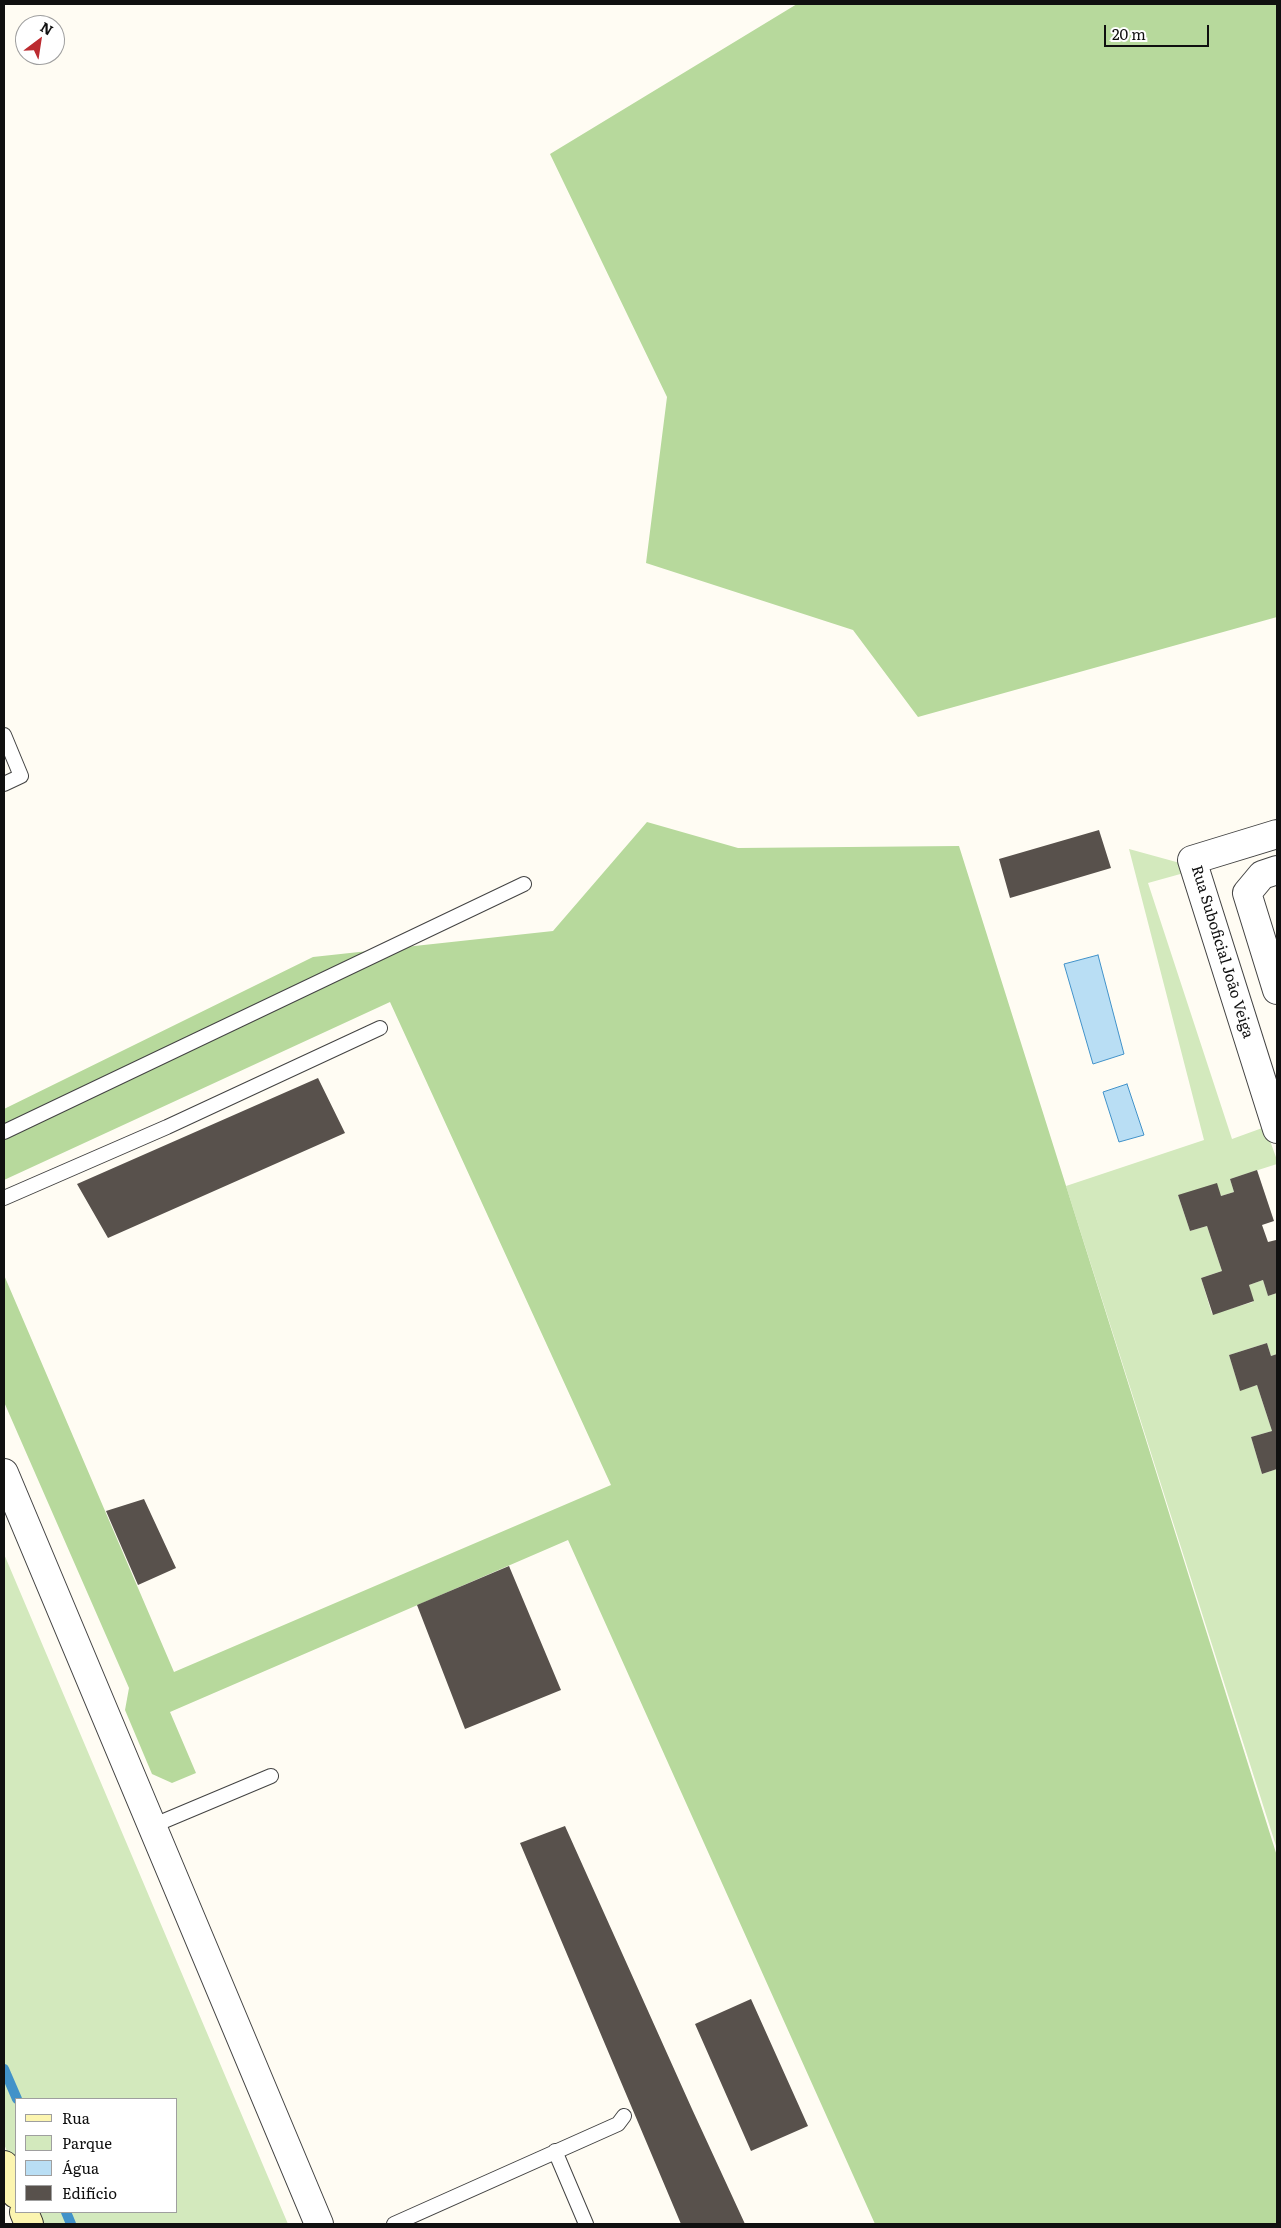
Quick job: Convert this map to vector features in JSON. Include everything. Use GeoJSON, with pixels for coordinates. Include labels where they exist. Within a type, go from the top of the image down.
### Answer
{"type":"FeatureCollection","features":[{"type":"Feature","properties":{"kind":"street","name":"Rua Suboficial João Veiga"},"geometry":{"type":"LineString","coordinates":[[1277,834],[1192,860],[1277,1129]]}},
{"type":"Feature","properties":{"kind":"street"},"geometry":{"type":"LineString","coordinates":[[1277,870],[1262,874],[1247,893],[1277,990]]}},
{"type":"Feature","properties":{"kind":"street"},"geometry":{"type":"LineString","coordinates":[[4,1474],[319,2224]]}},
{"type":"Feature","properties":{"kind":"street"},"geometry":{"type":"LineString","coordinates":[[4,2165],[15,2192]]}},
{"type":"Feature","properties":{"kind":"lane"},"geometry":{"type":"LineString","coordinates":[[4,735],[21,776],[4,784]]}},
{"type":"Feature","properties":{"kind":"lane"},"geometry":{"type":"LineString","coordinates":[[4,1132],[524,884]]}},
{"type":"Feature","properties":{"kind":"lane"},"geometry":{"type":"LineString","coordinates":[[4,1198],[167,1127],[380,1028]]}},
{"type":"Feature","properties":{"kind":"lane"},"geometry":{"type":"LineString","coordinates":[[152,1826],[271,1776]]}},
{"type":"Feature","properties":{"kind":"lane"},"geometry":{"type":"LineString","coordinates":[[394,2224],[618,2124],[624,2116]]}},
{"type":"Feature","properties":{"kind":"lane"},"geometry":{"type":"LineString","coordinates":[[555,2151],[586,2224]]}},
{"type":"Feature","properties":{"kind":"green space"},"geometry":{"type":"Polygon","coordinates":[[[797,4],[1277,4],[1277,617],[918,717],[853,630],[646,563],[667,397],[550,154],[797,4]]]}},
{"type":"Feature","properties":{"kind":"green space"},"geometry":{"type":"Polygon","coordinates":[[[647,822],[738,848],[959,846],[1277,1856],[1277,2224],[875,2224],[568,1540],[170,1712],[196,1773],[172,1783],[152,1774],[125,1710],[129,1688],[4,1402],[4,1275],[174,1672],[611,1485],[390,1002],[4,1180],[4,1109],[313,957],[553,931],[647,822]]]}},
{"type":"Feature","properties":{"kind":"green space"},"geometry":{"type":"Polygon","coordinates":[[[1129,849],[1180,863],[1184,873],[1148,883],[1232,1139],[1265,1127],[1277,1160],[1277,1164],[1230,1179],[1234,1192],[1221,1196],[1178,1195],[1190,1231],[1207,1226],[1222,1271],[1201,1278],[1212,1314],[1253,1302],[1249,1285],[1263,1280],[1268,1296],[1277,1293],[1277,1354],[1271,1356],[1267,1343],[1229,1355],[1240,1390],[1257,1385],[1272,1431],[1251,1437],[1262,1474],[1277,1469],[1277,1849],[1066,1186],[1204,1140],[1129,849]]]}},
{"type":"Feature","properties":{"kind":"green space"},"geometry":{"type":"Polygon","coordinates":[[[4,1554],[288,2224],[39,2224],[34,2213],[178,2213],[178,2098],[15,2098],[15,2171],[4,2144],[4,1554]]]}},
{"type":"Feature","properties":{"kind":"water"},"geometry":{"type":"Polygon","coordinates":[[[1098,955],[1124,1054],[1093,1064],[1064,964],[1098,955]]]}},
{"type":"Feature","properties":{"kind":"water"},"geometry":{"type":"Polygon","coordinates":[[[1127,1084],[1144,1135],[1119,1142],[1103,1092],[1127,1084]]]}},
{"type":"Feature","properties":{"kind":"building"},"geometry":{"type":"Polygon","coordinates":[[[1099,830],[1111,868],[1010,898],[999,859],[1099,830]]]}},
{"type":"Feature","properties":{"kind":"building"},"geometry":{"type":"Polygon","coordinates":[[[318,1078],[345,1133],[108,1238],[77,1184],[318,1078]]]}},
{"type":"Feature","properties":{"kind":"building"},"geometry":{"type":"Polygon","coordinates":[[[1257,1170],[1274,1221],[1262,1225],[1268,1242],[1276,1240],[1277,1293],[1268,1296],[1263,1280],[1249,1285],[1254,1301],[1213,1315],[1201,1278],[1222,1271],[1207,1226],[1190,1231],[1178,1195],[1217,1183],[1221,1196],[1234,1192],[1230,1179],[1257,1170]]]}},
{"type":"Feature","properties":{"kind":"building"},"geometry":{"type":"Polygon","coordinates":[[[1267,1343],[1271,1356],[1277,1354],[1277,1469],[1262,1474],[1251,1437],[1272,1431],[1257,1385],[1240,1391],[1229,1355],[1267,1343]]]}},
{"type":"Feature","properties":{"kind":"building"},"geometry":{"type":"Polygon","coordinates":[[[144,1499],[176,1568],[138,1585],[106,1511],[144,1499]]]}},
{"type":"Feature","properties":{"kind":"building"},"geometry":{"type":"Polygon","coordinates":[[[509,1566],[561,1690],[465,1729],[417,1605],[509,1566]]]}},
{"type":"Feature","properties":{"kind":"building"},"geometry":{"type":"Polygon","coordinates":[[[565,1826],[745,2224],[681,2224],[520,1843],[565,1826]]]}},
{"type":"Feature","properties":{"kind":"building"},"geometry":{"type":"Polygon","coordinates":[[[751,1999],[808,2126],[751,2151],[695,2024],[751,1999]]]}},
{"type":"Feature","properties":{"kind":"waterway"},"geometry":{"type":"LineString","coordinates":[[4,2069],[17,2098]]}},
{"type":"Feature","properties":{"kind":"waterway"},"geometry":{"type":"LineString","coordinates":[[66,2213],[71,2224]]}}]}
